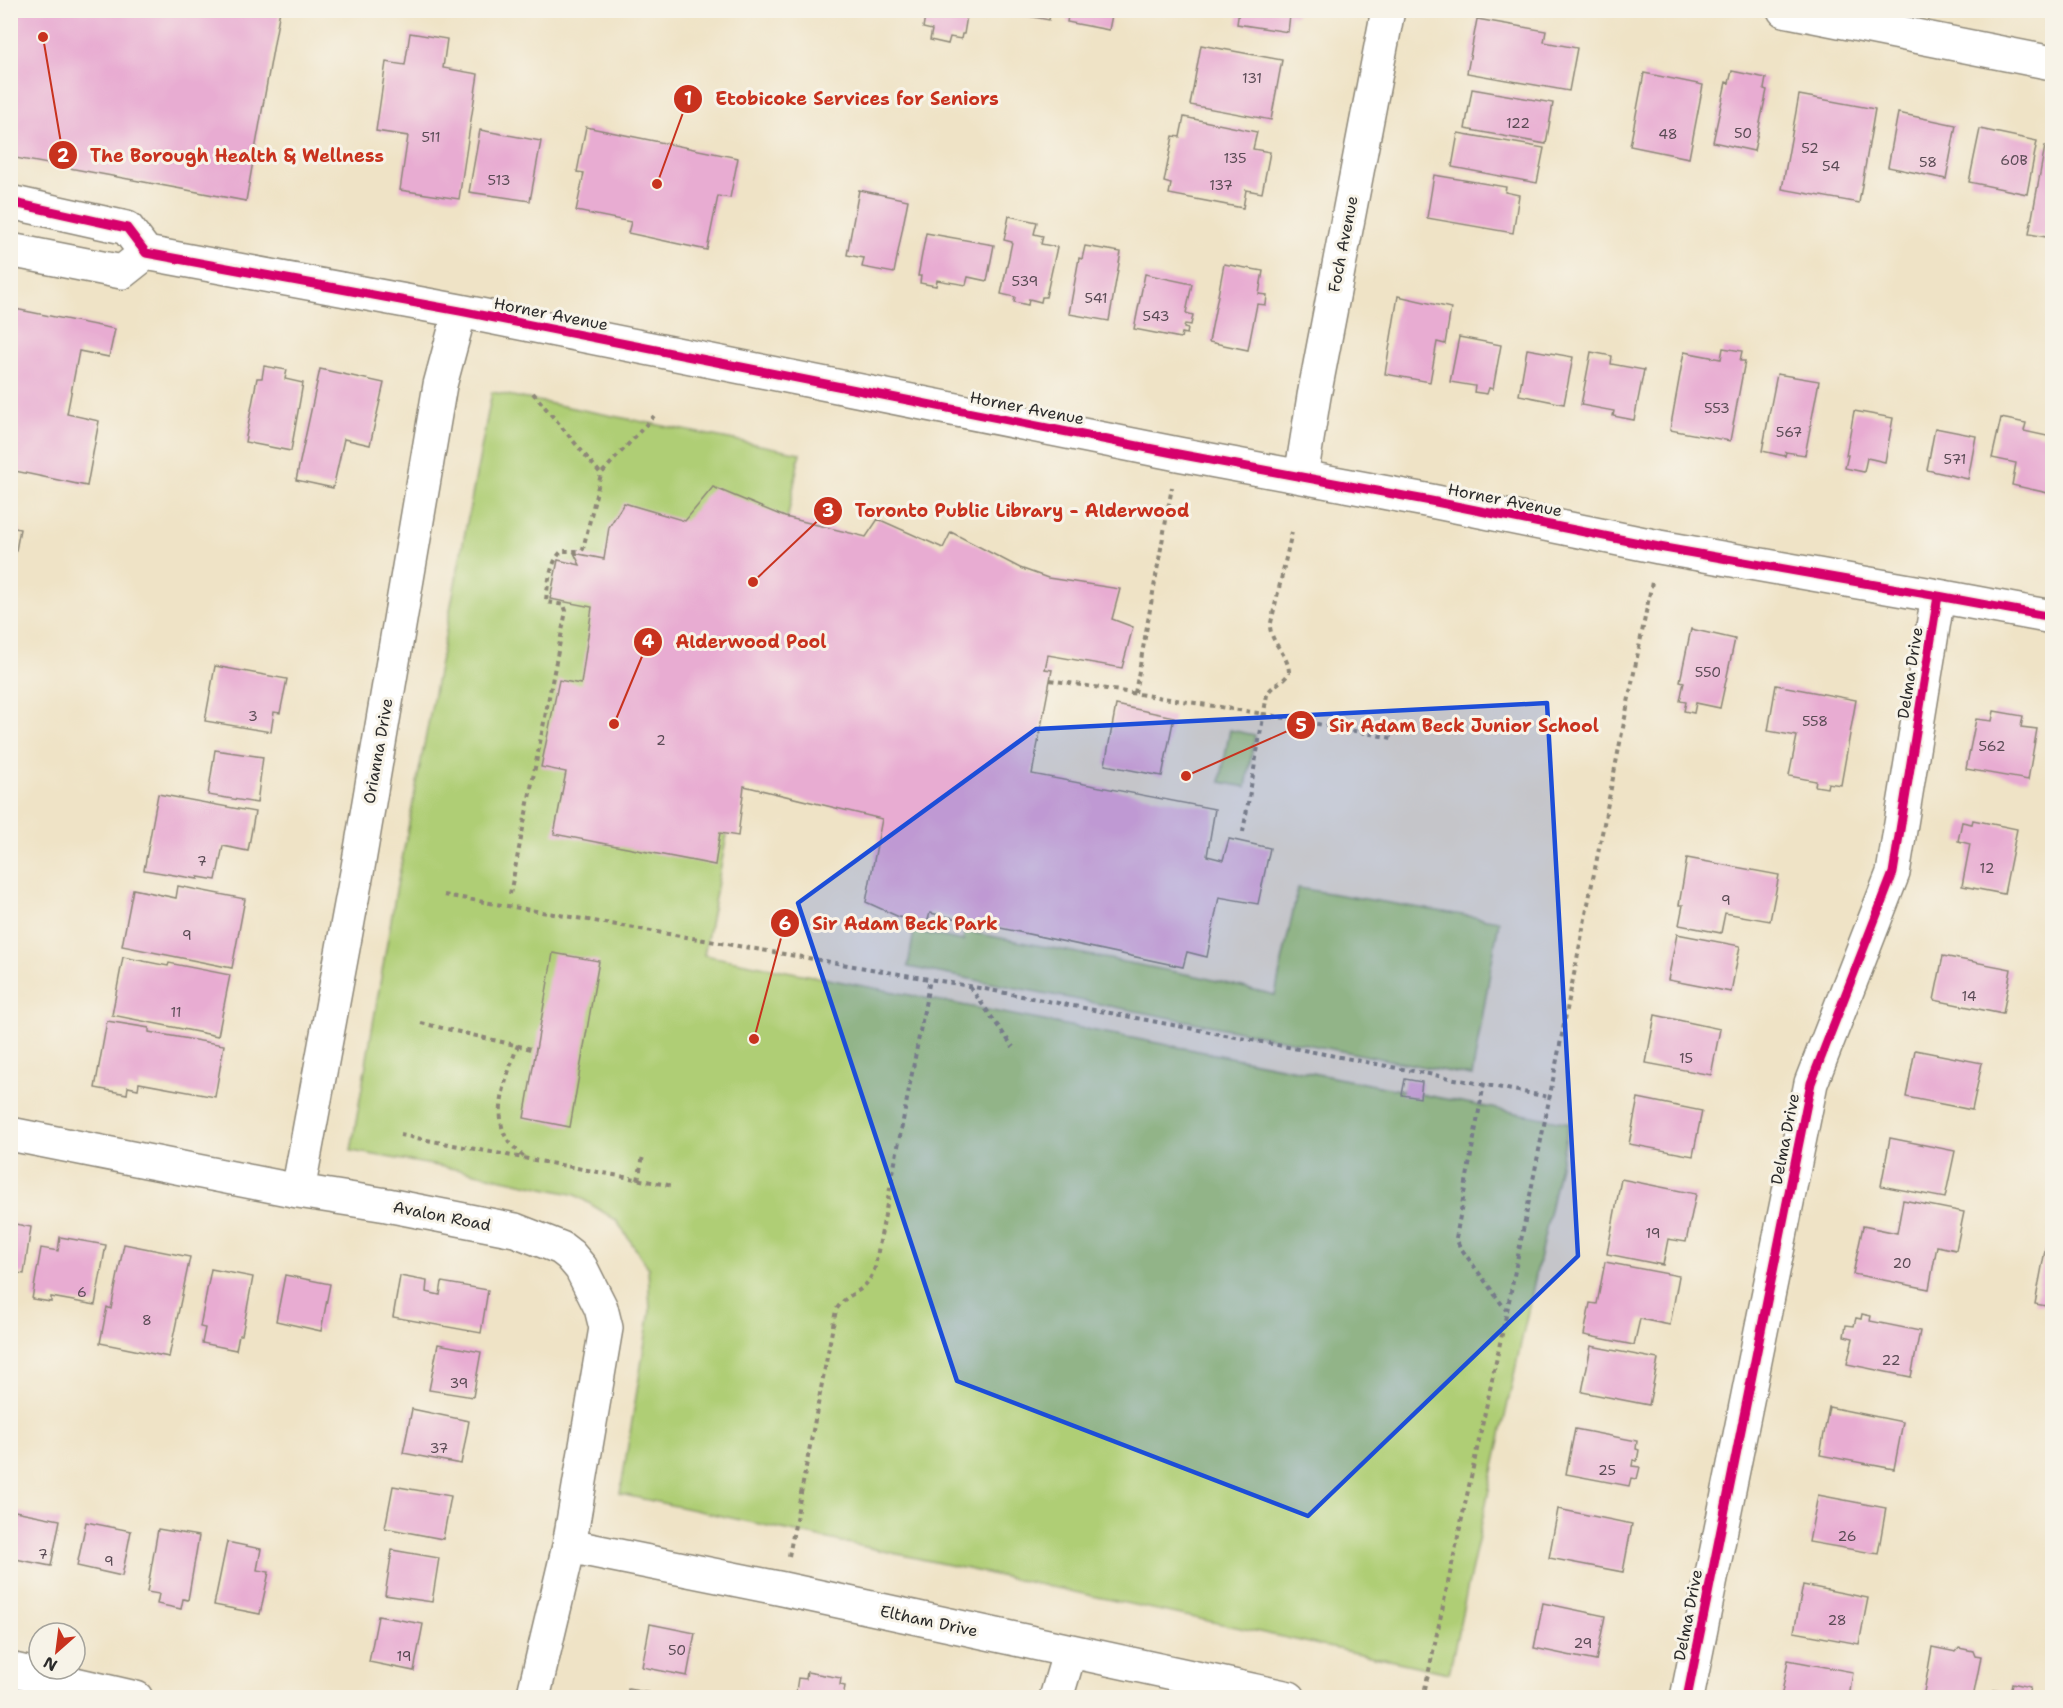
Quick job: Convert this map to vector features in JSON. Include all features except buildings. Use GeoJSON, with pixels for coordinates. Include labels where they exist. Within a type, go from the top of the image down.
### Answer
{"type":"FeatureCollection","features":[{"type":"Feature","properties":{"kind":"street","name":"Foch Avenue"},"geometry":{"type":"LineString","coordinates":[[1301,477],[1388,10]]}},
{"type":"Feature","properties":{"kind":"street"},"geometry":{"type":"LineString","coordinates":[[1784,10],[2052,63]]}},
{"type":"Feature","properties":{"kind":"street"},"geometry":{"type":"LineString","coordinates":[[10,202],[127,228],[146,253],[122,272],[10,250]]}},
{"type":"Feature","properties":{"kind":"street","name":"Horner Avenue"},"geometry":{"type":"LineString","coordinates":[[146,253],[460,311],[1659,547],[2052,617]]}},
{"type":"Feature","properties":{"kind":"street","name":"Orianna Drive"},"geometry":{"type":"LineString","coordinates":[[298,1191],[358,867],[440,385],[460,311]]}},
{"type":"Feature","properties":{"kind":"street","name":"Delma Drive"},"geometry":{"type":"LineString","coordinates":[[1687,1698],[1811,1083],[1893,873],[1938,596]]}},
{"type":"Feature","properties":{"kind":"street","name":"Avalon Road"},"geometry":{"type":"LineString","coordinates":[[10,1134],[298,1191],[387,1205],[514,1230],[561,1248],[570,1255],[581,1268],[601,1308],[606,1328],[569,1546],[533,1698]]}},
{"type":"Feature","properties":{"kind":"street","name":"Eltham Drive"},"geometry":{"type":"LineString","coordinates":[[569,1546],[783,1589],[1289,1698]]}},
{"type":"Feature","properties":{"kind":"street"},"geometry":{"type":"LineString","coordinates":[[1056,1698],[1070,1651]]}},
{"type":"Feature","properties":{"kind":"street"},"geometry":{"type":"LineString","coordinates":[[10,1669],[136,1698]]}},
{"type":"Feature","properties":{"kind":"path"},"geometry":{"type":"LineString","coordinates":[[533,393],[601,474]]}},
{"type":"Feature","properties":{"kind":"path"},"geometry":{"type":"LineString","coordinates":[[510,894],[566,611],[564,605],[546,600],[553,565],[561,551],[581,551],[583,549],[601,474],[654,416]]}},
{"type":"Feature","properties":{"kind":"path"},"geometry":{"type":"LineString","coordinates":[[1135,693],[1178,454]]}},
{"type":"Feature","properties":{"kind":"path"},"geometry":{"type":"LineString","coordinates":[[1243,832],[1269,690],[1289,672],[1287,661],[1271,636],[1270,627],[1292,532]]}},
{"type":"Feature","properties":{"kind":"path"},"geometry":{"type":"LineString","coordinates":[[1423,1698],[1507,1311],[1659,547]]}},
{"type":"Feature","properties":{"kind":"path"},"geometry":{"type":"LineString","coordinates":[[1050,680],[1264,714],[1392,738]]}},
{"type":"Feature","properties":{"kind":"path"},"geometry":{"type":"LineString","coordinates":[[444,895],[969,986],[1549,1097]]}},
{"type":"Feature","properties":{"kind":"path"},"geometry":{"type":"LineString","coordinates":[[783,1589],[834,1316],[843,1300],[860,1291],[868,1283],[874,1267],[930,979]]}},
{"type":"Feature","properties":{"kind":"path"},"geometry":{"type":"LineString","coordinates":[[969,986],[1013,1047]]}},
{"type":"Feature","properties":{"kind":"path"},"geometry":{"type":"LineString","coordinates":[[421,1023],[536,1050]]}},
{"type":"Feature","properties":{"kind":"path"},"geometry":{"type":"LineString","coordinates":[[518,1045],[505,1083],[502,1122],[505,1136],[525,1159]]}},
{"type":"Feature","properties":{"kind":"path"},"geometry":{"type":"LineString","coordinates":[[1484,1083],[1456,1238],[1460,1247],[1507,1311]]}},
{"type":"Feature","properties":{"kind":"path"},"geometry":{"type":"LineString","coordinates":[[400,1135],[673,1186]]}},
{"type":"Feature","properties":{"kind":"path"},"geometry":{"type":"LineString","coordinates":[[638,1180],[643,1156]]}},
{"type":"Feature","properties":{"kind":"highlighted area"},"geometry":{"type":"Polygon","coordinates":[[[1547,703],[1578,1256],[1308,1516],[957,1381],[798,903],[1036,729],[1547,703]]]}},
{"type":"Feature","properties":{"kind":"green space"},"geometry":{"type":"Polygon","coordinates":[[[492,392],[800,453],[704,955],[1569,1123],[1449,1673],[620,1494],[650,1311],[648,1267],[616,1220],[576,1195],[461,1170],[351,1151],[396,891],[492,392]]]}},
{"type":"Feature","properties":{"kind":"green space"},"geometry":{"type":"Polygon","coordinates":[[[1230,730],[1255,735],[1246,787],[1220,782],[1230,730]]]}},
{"type":"Feature","properties":{"kind":"green space"},"geometry":{"type":"Polygon","coordinates":[[[1298,888],[1499,921],[1472,1076],[908,967],[914,931],[963,941],[964,931],[1201,977],[1275,995],[1298,888]]]}},
{"type":"Feature","properties":{"kind":"cycle path"},"geometry":{"type":"LineString","coordinates":[[10,202],[127,228],[146,253],[460,311],[1659,547],[2052,617]]}},
{"type":"Feature","properties":{"kind":"cycle path"},"geometry":{"type":"LineString","coordinates":[[1687,1698],[1811,1083],[1893,873],[1938,596]]}},
{"type":"Feature","properties":{"kind":"place","name":"The Borough Health & Wellness"},"geometry":{"type":"Point","coordinates":[43,37]}},
{"type":"Feature","properties":{"kind":"place","name":"Etobicoke Services for Seniors"},"geometry":{"type":"Point","coordinates":[657,184]}},
{"type":"Feature","properties":{"kind":"place","name":"Toronto Public Library - Alderwood"},"geometry":{"type":"Point","coordinates":[753,582]}},
{"type":"Feature","properties":{"kind":"place","name":"Alderwood Pool"},"geometry":{"type":"Point","coordinates":[614,724]}},
{"type":"Feature","properties":{"kind":"place","name":"Sir Adam Beck Junior School"},"geometry":{"type":"Point","coordinates":[1186,776]}},
{"type":"Feature","properties":{"kind":"place","name":"Sir Adam Beck Park"},"geometry":{"type":"Point","coordinates":[754,1039]}}]}
